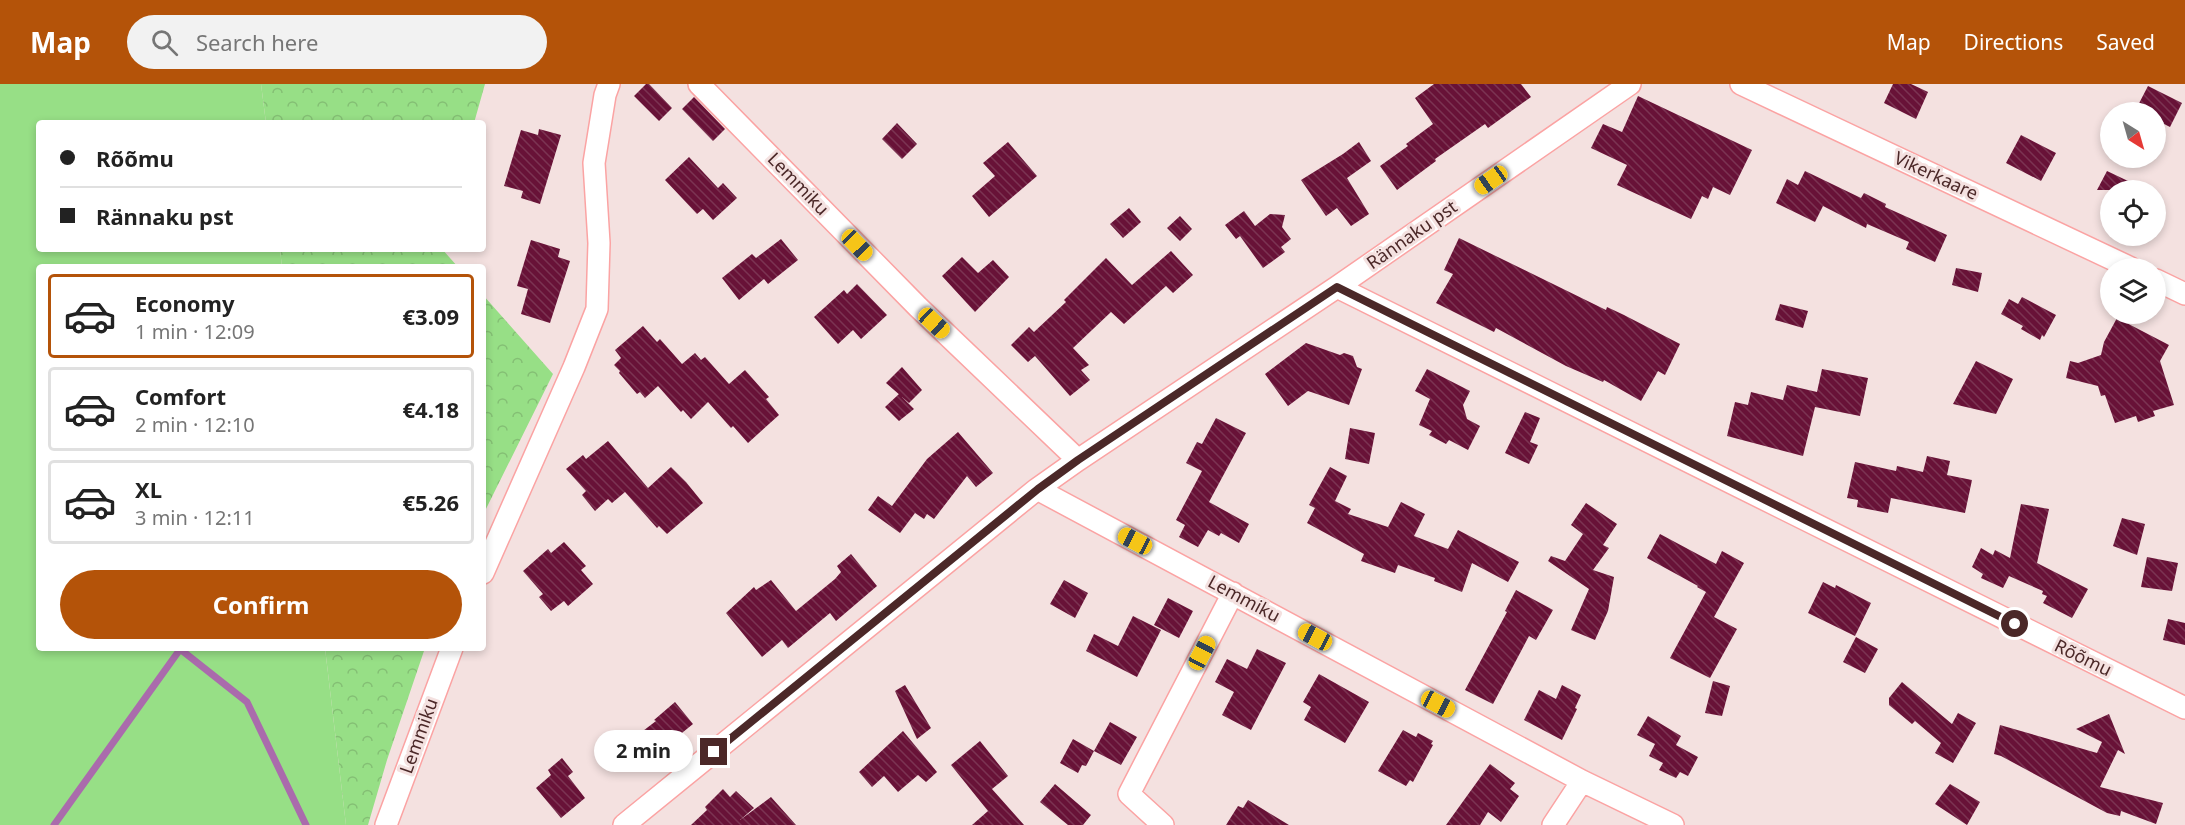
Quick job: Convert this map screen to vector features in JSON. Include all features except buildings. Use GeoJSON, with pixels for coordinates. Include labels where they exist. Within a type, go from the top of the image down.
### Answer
{"type":"FeatureCollection","features":[{"type":"Feature","properties":{"kind":"street"},"geometry":{"type":"LineString","coordinates":[[486,566],[574,367],[597,309],[599,243],[594,163],[605,95],[609,84]]}},
{"type":"Feature","properties":{"kind":"street","name":"Lemmiku"},"geometry":{"type":"LineString","coordinates":[[699,84],[918,307],[1078,460]]}},
{"type":"Feature","properties":{"kind":"street","name":"Rännaku pst"},"geometry":{"type":"LineString","coordinates":[[624,825],[1038,489],[1337,287],[1630,84]]}},
{"type":"Feature","properties":{"kind":"street","name":"Vikerkaare"},"geometry":{"type":"LineString","coordinates":[[1741,84],[2110,258]]}},
{"type":"Feature","properties":{"kind":"street"},"geometry":{"type":"LineString","coordinates":[[2166,285],[2185,294]]}},
{"type":"Feature","properties":{"kind":"street","name":"Rõõmu"},"geometry":{"type":"LineString","coordinates":[[1337,287],[2185,708]]}},
{"type":"Feature","properties":{"kind":"street","name":"Lemmiku"},"geometry":{"type":"LineString","coordinates":[[1038,489],[1582,781],[1673,825]]}},
{"type":"Feature","properties":{"kind":"street"},"geometry":{"type":"LineString","coordinates":[[1163,825],[1129,794],[1233,593]]}},
{"type":"Feature","properties":{"kind":"street","name":"Lemmiku"},"geometry":{"type":"LineString","coordinates":[[386,825],[451,651]]}},
{"type":"Feature","properties":{"kind":"street"},"geometry":{"type":"LineString","coordinates":[[1553,825],[1582,781]]}},
{"type":"Feature","properties":{"kind":"green space"},"geometry":{"type":"Polygon","coordinates":[[[0,84],[261,84],[266,120],[36,120],[36,252],[280,252],[282,264],[36,264],[36,651],[325,651],[346,825],[0,825],[0,84]]]}},
{"type":"Feature","properties":{"kind":"green space"},"geometry":{"type":"Polygon","coordinates":[[[261,84],[485,84],[475,120],[266,120],[261,84]]]}},
{"type":"Feature","properties":{"kind":"green space"},"geometry":{"type":"Polygon","coordinates":[[[280,252],[445,252],[455,264],[282,264],[280,252]]]}},
{"type":"Feature","properties":{"kind":"green space"},"geometry":{"type":"Polygon","coordinates":[[[486,298],[553,374],[486,509],[486,298]]]}},
{"type":"Feature","properties":{"kind":"green space"},"geometry":{"type":"Polygon","coordinates":[[[325,651],[424,651],[387,760],[368,825],[346,825],[325,651]]]}},
{"type":"Feature","properties":{"kind":"waterway"},"geometry":{"type":"LineString","coordinates":[[54,825],[179,651]]}},
{"type":"Feature","properties":{"kind":"waterway"},"geometry":{"type":"LineString","coordinates":[[183,651],[247,702],[306,825]]}},
{"type":"Feature","properties":{"kind":"route"},"geometry":{"type":"LineString","coordinates":[[714,752],[1038,489],[1337,287],[2015,624]]}}]}
